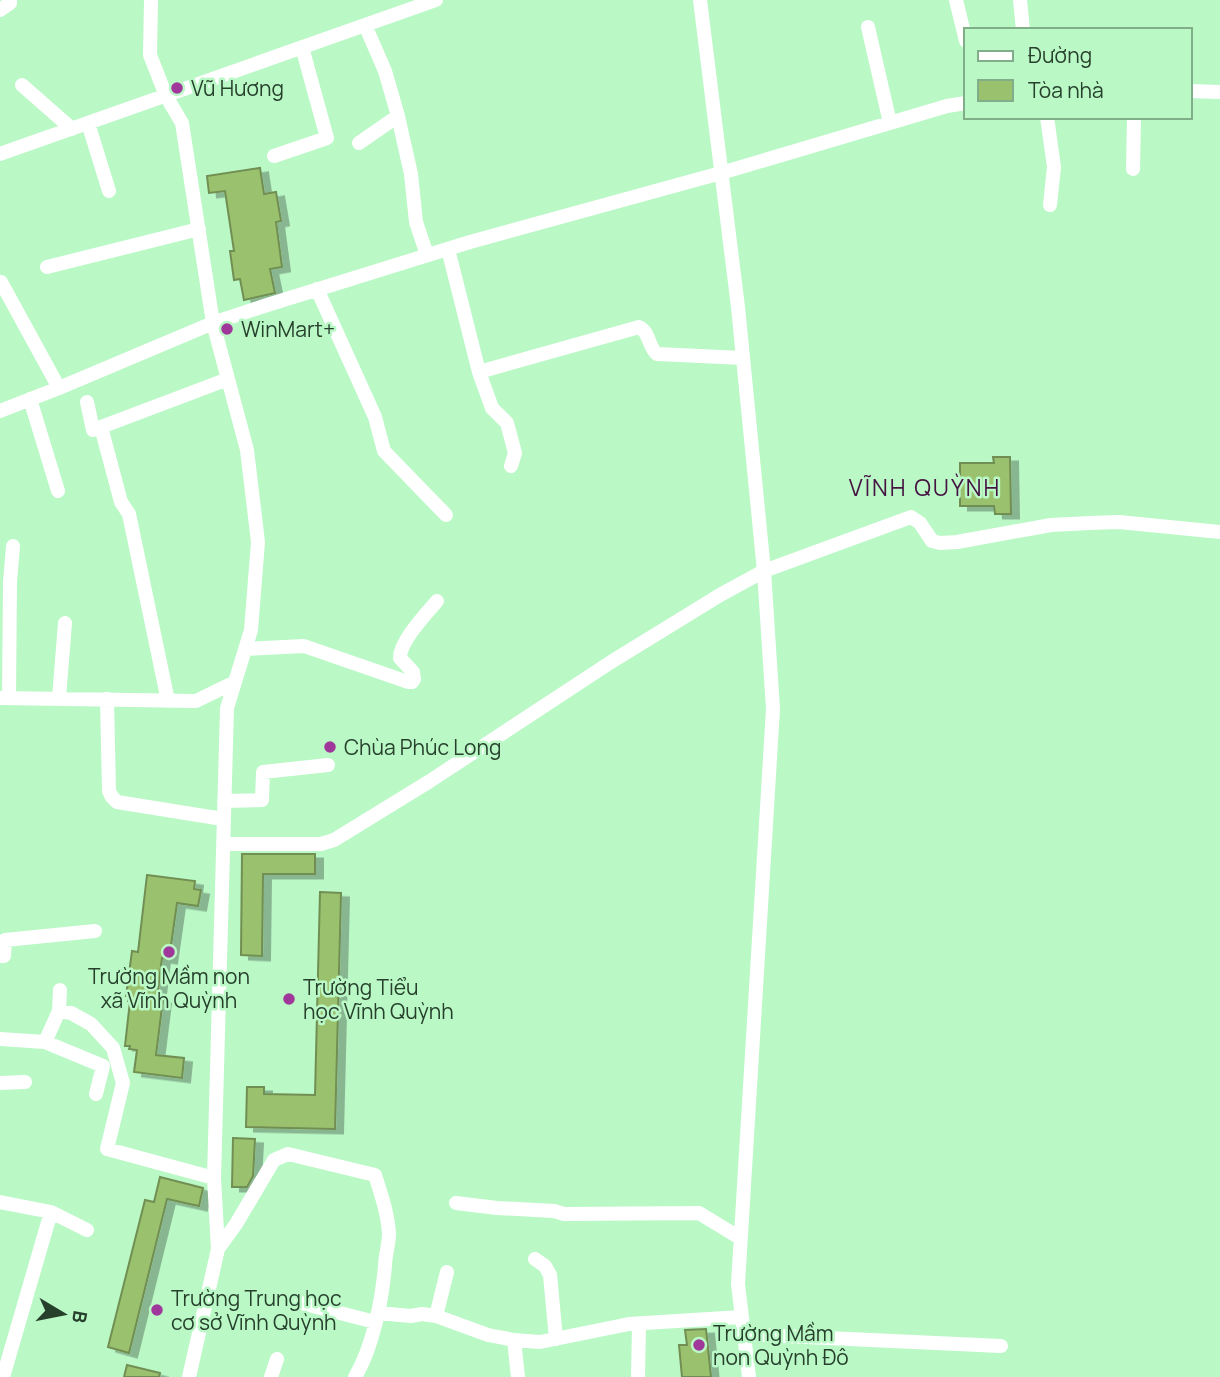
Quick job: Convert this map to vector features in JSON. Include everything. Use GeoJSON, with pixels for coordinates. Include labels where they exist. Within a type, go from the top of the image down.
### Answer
{"type":"FeatureCollection","features":[{"type":"Feature","properties":{"kind":"street"},"geometry":{"type":"LineString","coordinates":[[0,10],[10,3],[10,0]]}},
{"type":"Feature","properties":{"kind":"street"},"geometry":{"type":"LineString","coordinates":[[151,0],[150,55],[166,96],[182,123],[213,323],[247,450],[258,542],[251,630],[227,708],[214,1178],[218,1249],[189,1377]]}},
{"type":"Feature","properties":{"kind":"street"},"geometry":{"type":"LineString","coordinates":[[0,154],[436,0]]}},
{"type":"Feature","properties":{"kind":"street"},"geometry":{"type":"LineString","coordinates":[[700,0],[743,358],[764,571],[773,709],[738,1284],[749,1377]]}},
{"type":"Feature","properties":{"kind":"street"},"geometry":{"type":"LineString","coordinates":[[956,0],[964,33]]}},
{"type":"Feature","properties":{"kind":"street"},"geometry":{"type":"LineString","coordinates":[[1020,0],[1023,28]]}},
{"type":"Feature","properties":{"kind":"street"},"geometry":{"type":"LineString","coordinates":[[365,25],[385,71],[398,116],[411,174],[416,222],[427,255]]}},
{"type":"Feature","properties":{"kind":"street"},"geometry":{"type":"LineString","coordinates":[[869,27],[890,123]]}},
{"type":"Feature","properties":{"kind":"street"},"geometry":{"type":"LineString","coordinates":[[274,156],[327,138],[302,47]]}},
{"type":"Feature","properties":{"kind":"street"},"geometry":{"type":"LineString","coordinates":[[22,85],[72,129]]}},
{"type":"Feature","properties":{"kind":"street"},"geometry":{"type":"LineString","coordinates":[[1192,91],[1220,92]]}},
{"type":"Feature","properties":{"kind":"street"},"geometry":{"type":"LineString","coordinates":[[0,411],[213,323],[317,289],[447,248],[964,103]]}},
{"type":"Feature","properties":{"kind":"street"},"geometry":{"type":"LineString","coordinates":[[359,143],[398,116]]}},
{"type":"Feature","properties":{"kind":"street"},"geometry":{"type":"LineString","coordinates":[[1047,119],[1054,167],[1049,205]]}},
{"type":"Feature","properties":{"kind":"street"},"geometry":{"type":"LineString","coordinates":[[1133,169],[1134,119]]}},
{"type":"Feature","properties":{"kind":"street"},"geometry":{"type":"LineString","coordinates":[[88,123],[109,191]]}},
{"type":"Feature","properties":{"kind":"street"},"geometry":{"type":"LineString","coordinates":[[47,267],[199,229]]}},
{"type":"Feature","properties":{"kind":"street"},"geometry":{"type":"LineString","coordinates":[[447,248],[479,372],[492,408],[507,423],[515,453],[511,466]]}},
{"type":"Feature","properties":{"kind":"street"},"geometry":{"type":"LineString","coordinates":[[1,282],[59,388]]}},
{"type":"Feature","properties":{"kind":"street"},"geometry":{"type":"LineString","coordinates":[[317,289],[375,417],[384,451],[446,515]]}},
{"type":"Feature","properties":{"kind":"street"},"geometry":{"type":"LineString","coordinates":[[479,372],[639,327],[644,330],[657,354],[743,358]]}},
{"type":"Feature","properties":{"kind":"street"},"geometry":{"type":"LineString","coordinates":[[86,402],[93,430],[228,379]]}},
{"type":"Feature","properties":{"kind":"street"},"geometry":{"type":"LineString","coordinates":[[30,399],[58,491]]}},
{"type":"Feature","properties":{"kind":"street"},"geometry":{"type":"LineString","coordinates":[[101,427],[121,502],[129,514],[168,701]]}},
{"type":"Feature","properties":{"kind":"street"},"geometry":{"type":"LineString","coordinates":[[223,844],[321,844],[334,840],[720,595],[764,571],[911,517],[920,523],[932,541],[940,543],[1051,525],[1090,523],[1119,522],[1220,532]]}},
{"type":"Feature","properties":{"kind":"street"},"geometry":{"type":"LineString","coordinates":[[13,547],[5,698],[196,701],[235,682]]}},
{"type":"Feature","properties":{"kind":"street"},"geometry":{"type":"LineString","coordinates":[[245,649],[304,646],[412,682],[413,672],[400,658],[400,652],[437,601]]}},
{"type":"Feature","properties":{"kind":"street"},"geometry":{"type":"LineString","coordinates":[[59,698],[65,623]]}},
{"type":"Feature","properties":{"kind":"street"},"geometry":{"type":"LineString","coordinates":[[107,699],[110,791],[117,802],[223,819]]}},
{"type":"Feature","properties":{"kind":"street"},"geometry":{"type":"LineString","coordinates":[[224,801],[262,800],[263,772],[328,765]]}},
{"type":"Feature","properties":{"kind":"street"},"geometry":{"type":"LineString","coordinates":[[0,956],[4,956],[5,940],[95,931]]}},
{"type":"Feature","properties":{"kind":"street"},"geometry":{"type":"LineString","coordinates":[[45,1042],[59,1011],[60,990]]}},
{"type":"Feature","properties":{"kind":"street"},"geometry":{"type":"LineString","coordinates":[[59,1011],[71,1013],[91,1024],[113,1048],[123,1083],[107,1149],[214,1178]]}},
{"type":"Feature","properties":{"kind":"street"},"geometry":{"type":"LineString","coordinates":[[0,1039],[45,1042],[103,1066],[96,1094]]}},
{"type":"Feature","properties":{"kind":"street"},"geometry":{"type":"LineString","coordinates":[[0,1083],[24,1082]]}},
{"type":"Feature","properties":{"kind":"street"},"geometry":{"type":"LineString","coordinates":[[218,1249],[274,1160],[289,1154],[375,1175],[389,1234],[377,1318],[361,1368],[355,1377]]}},
{"type":"Feature","properties":{"kind":"street"},"geometry":{"type":"LineString","coordinates":[[0,1202],[51,1212],[87,1230]]}},
{"type":"Feature","properties":{"kind":"street"},"geometry":{"type":"LineString","coordinates":[[456,1203],[564,1214],[699,1213],[740,1238]]}},
{"type":"Feature","properties":{"kind":"street"},"geometry":{"type":"LineString","coordinates":[[3,1377],[51,1212]]}},
{"type":"Feature","properties":{"kind":"street"},"geometry":{"type":"LineString","coordinates":[[536,1259],[545,1266],[550,1275],[556,1339]]}},
{"type":"Feature","properties":{"kind":"street"},"geometry":{"type":"LineString","coordinates":[[436,1315],[447,1272]]}},
{"type":"Feature","properties":{"kind":"street"},"geometry":{"type":"LineString","coordinates":[[301,1303],[377,1318],[436,1315],[488,1335],[540,1342],[629,1324],[741,1317]]}},
{"type":"Feature","properties":{"kind":"street"},"geometry":{"type":"LineString","coordinates":[[638,1377],[639,1324]]}},
{"type":"Feature","properties":{"kind":"street"},"geometry":{"type":"LineString","coordinates":[[743,1334],[1001,1346]]}},
{"type":"Feature","properties":{"kind":"street"},"geometry":{"type":"LineString","coordinates":[[514,1340],[518,1377]]}},
{"type":"Feature","properties":{"kind":"street"},"geometry":{"type":"LineString","coordinates":[[271,1377],[277,1359]]}},
{"type":"Feature","properties":{"kind":"building"},"geometry":{"type":"Polygon","coordinates":[[[260,168],[264,194],[276,192],[281,221],[276,222],[282,267],[270,269],[275,293],[244,300],[240,279],[234,280],[230,251],[234,251],[225,191],[209,193],[207,176],[260,168]]]}},
{"type":"Feature","properties":{"kind":"building"},"geometry":{"type":"Polygon","coordinates":[[[993,457],[1010,457],[1011,514],[995,514],[994,506],[960,506],[960,463],[994,463],[993,457]]]}},
{"type":"Feature","properties":{"kind":"building"},"geometry":{"type":"Polygon","coordinates":[[[242,854],[315,854],[315,874],[263,874],[262,956],[241,955],[242,854]]]}},
{"type":"Feature","properties":{"kind":"building"},"geometry":{"type":"Polygon","coordinates":[[[147,875],[195,881],[194,889],[201,890],[198,906],[177,903],[169,959],[162,958],[157,998],[163,999],[156,1055],[184,1058],[182,1078],[134,1072],[137,1050],[125,1046],[130,1001],[129,996],[126,996],[132,951],[138,952],[147,875]]]}},
{"type":"Feature","properties":{"kind":"building"},"geometry":{"type":"Polygon","coordinates":[[[320,892],[341,893],[335,1129],[246,1127],[247,1087],[264,1087],[264,1094],[315,1095],[320,892]]]}},
{"type":"Feature","properties":{"kind":"building"},"geometry":{"type":"Polygon","coordinates":[[[233,1138],[255,1139],[253,1176],[247,1187],[232,1187],[233,1138]]]}},
{"type":"Feature","properties":{"kind":"building"},"geometry":{"type":"Polygon","coordinates":[[[160,1177],[203,1188],[199,1206],[167,1199],[129,1353],[108,1347],[145,1200],[154,1202],[160,1177]]]}},
{"type":"Feature","properties":{"kind":"building"},"geometry":{"type":"Polygon","coordinates":[[[706,1329],[711,1377],[682,1377],[679,1345],[687,1345],[685,1330],[706,1329]]]}},
{"type":"Feature","properties":{"kind":"building"},"geometry":{"type":"Polygon","coordinates":[[[127,1365],[160,1373],[159,1377],[124,1377],[127,1365]]]}},
{"type":"Feature","properties":{"kind":"place","name":"Vũ Hương"},"geometry":{"type":"Point","coordinates":[177,88]}},
{"type":"Feature","properties":{"kind":"place","name":"WinMart+"},"geometry":{"type":"Point","coordinates":[227,329]}},
{"type":"Feature","properties":{"kind":"place","name":"Chùa Phúc Long"},"geometry":{"type":"Point","coordinates":[330,747]}},
{"type":"Feature","properties":{"kind":"place","name":"Trường Mầm non xã Vĩnh Quỳnh"},"geometry":{"type":"Point","coordinates":[169,952]}},
{"type":"Feature","properties":{"kind":"place","name":"Trường Tiểu học Vĩnh Quỳnh"},"geometry":{"type":"Point","coordinates":[289,999]}},
{"type":"Feature","properties":{"kind":"place","name":"Trường Trung học cơ sở Vĩnh Quỳnh"},"geometry":{"type":"Point","coordinates":[157,1310]}},
{"type":"Feature","properties":{"kind":"place","name":"Trường Mầm non Quỳnh Đô"},"geometry":{"type":"Point","coordinates":[699,1345]}},
{"type":"Feature","properties":{"kind":"district","name":"VĨNH QUỲNH"},"geometry":{"type":"Point","coordinates":[925,487]}}]}
